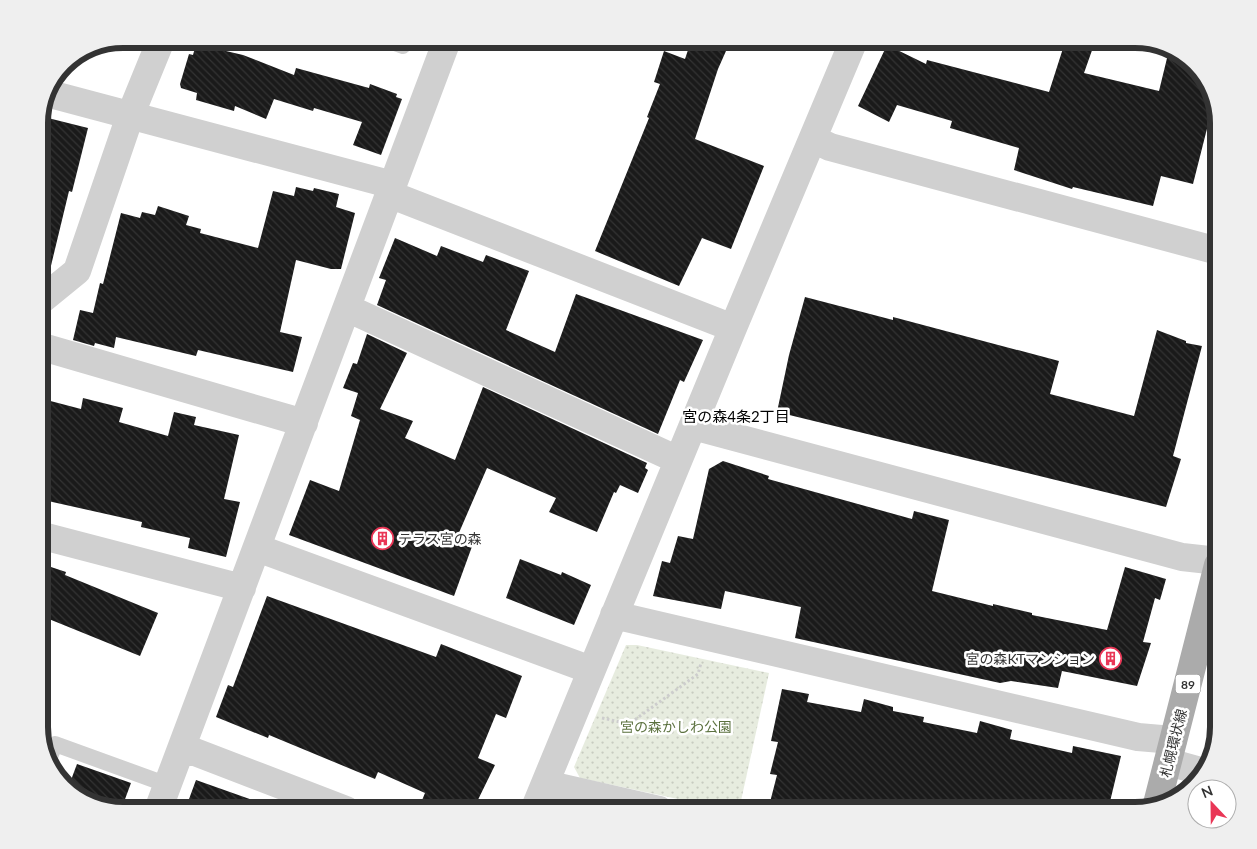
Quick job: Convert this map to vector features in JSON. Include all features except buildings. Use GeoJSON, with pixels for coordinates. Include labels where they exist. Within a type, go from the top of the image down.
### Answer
{"type":"FeatureCollection","features":[{"type":"Feature","properties":{"kind":"main road","name":"札幌環状線"},"geometry":{"type":"LineString","coordinates":[[1159,797],[1210,595]]}},
{"type":"Feature","properties":{"kind":"street"},"geometry":{"type":"LineString","coordinates":[[48,295],[77,271],[130,116],[158,48]]}},
{"type":"Feature","properties":{"kind":"street"},"geometry":{"type":"LineString","coordinates":[[161,802],[444,48]]}},
{"type":"Feature","properties":{"kind":"street"},"geometry":{"type":"LineString","coordinates":[[537,802],[851,48]]}},
{"type":"Feature","properties":{"kind":"street"},"geometry":{"type":"LineString","coordinates":[[53,95],[391,189],[733,328]]}},
{"type":"Feature","properties":{"kind":"street"},"geometry":{"type":"LineString","coordinates":[[814,139],[830,147],[1210,249]]}},
{"type":"Feature","properties":{"kind":"street"},"geometry":{"type":"LineString","coordinates":[[347,308],[678,460]]}},
{"type":"Feature","properties":{"kind":"street"},"geometry":{"type":"LineString","coordinates":[[48,349],[304,423]]}},
{"type":"Feature","properties":{"kind":"street"},"geometry":{"type":"LineString","coordinates":[[693,426],[1182,557],[1210,562]]}},
{"type":"Feature","properties":{"kind":"street"},"geometry":{"type":"LineString","coordinates":[[48,538],[242,588]]}},
{"type":"Feature","properties":{"kind":"street"},"geometry":{"type":"LineString","coordinates":[[257,548],[591,670]]}},
{"type":"Feature","properties":{"kind":"street"},"geometry":{"type":"LineString","coordinates":[[614,615],[1138,737],[1171,751],[1197,768]]}},
{"type":"Feature","properties":{"kind":"street"},"geometry":{"type":"LineString","coordinates":[[182,747],[325,802]]}},
{"type":"Feature","properties":{"kind":"street"},"geometry":{"type":"LineString","coordinates":[[545,784],[624,802]]}},
{"type":"Feature","properties":{"kind":"lane"},"geometry":{"type":"LineString","coordinates":[[52,751],[55,744],[168,785]]}},
{"type":"Feature","properties":{"kind":"path"},"geometry":{"type":"LineString","coordinates":[[601,718],[629,724],[698,674],[702,655]]}},
{"type":"Feature","properties":{"kind":"green space","name":"宮の森かしわ公園"},"geometry":{"type":"Polygon","coordinates":[[[626,645],[637,645],[769,673],[741,802],[692,802],[580,778],[574,767],[626,645]]]}},
{"type":"Feature","properties":{"kind":"place","name":"テラス宮の森"},"geometry":{"type":"Point","coordinates":[382,538]}},
{"type":"Feature","properties":{"kind":"place","name":"宮の森KTマンション"},"geometry":{"type":"Point","coordinates":[1111,658]}},
{"type":"Feature","properties":{"kind":"district","name":"宮の森4条2丁目"},"geometry":{"type":"Point","coordinates":[736,416]}}]}
